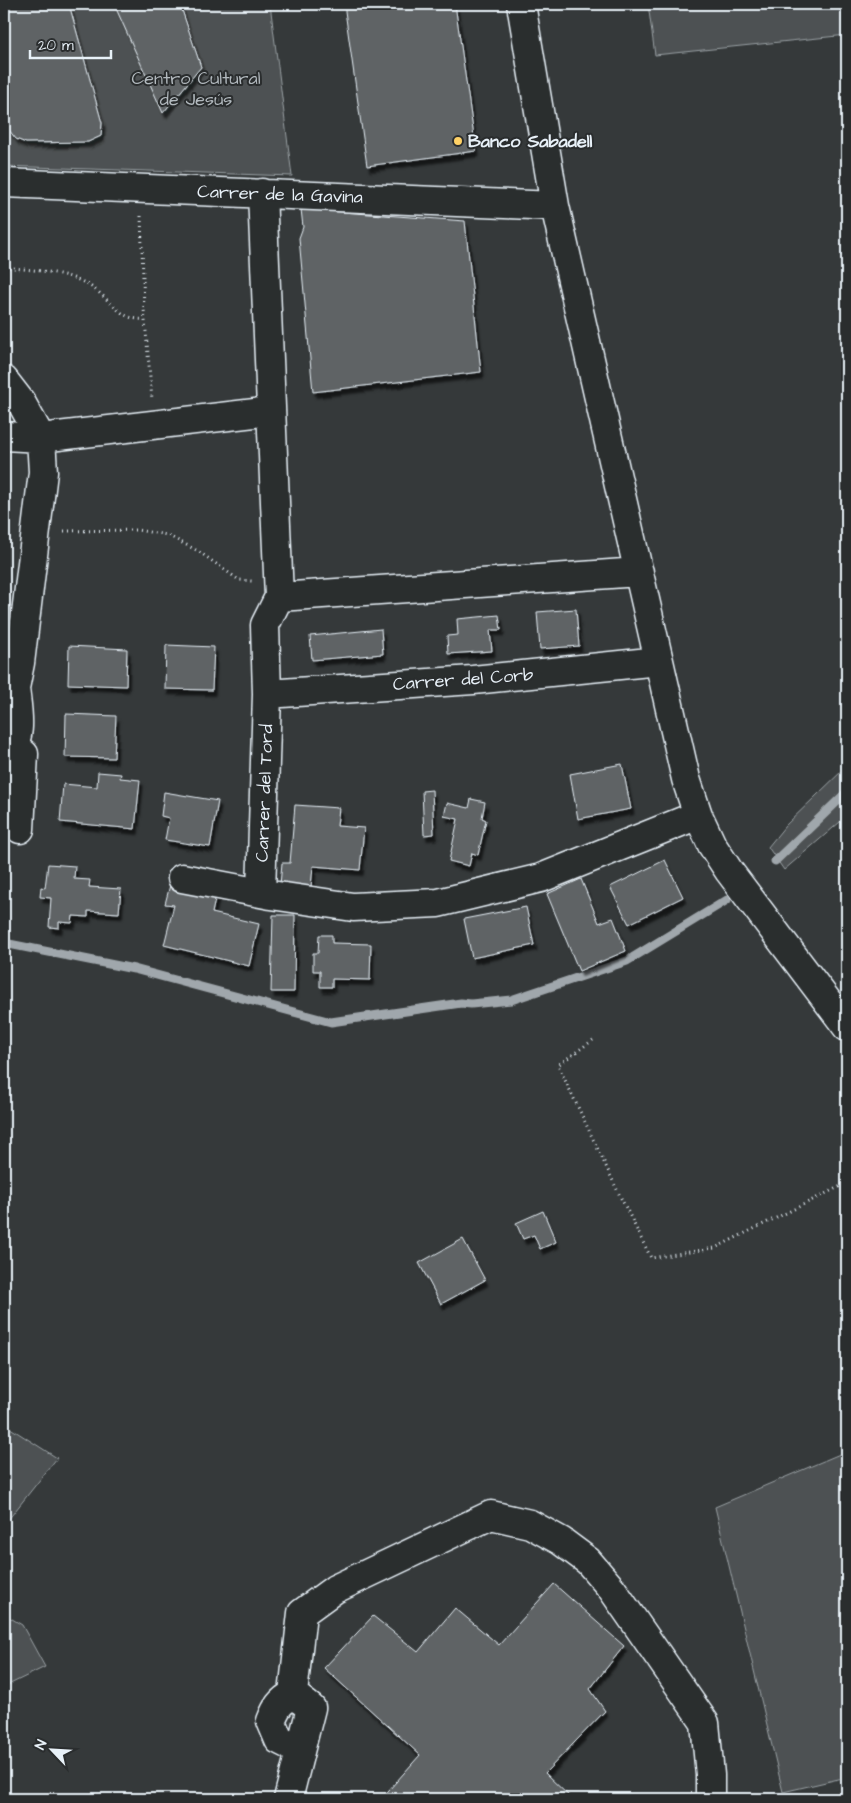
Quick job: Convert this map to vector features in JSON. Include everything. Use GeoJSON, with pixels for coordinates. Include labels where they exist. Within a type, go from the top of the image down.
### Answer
{"type":"FeatureCollection","features":[{"type":"Feature","properties":{"kind":"street"},"geometry":{"type":"LineString","coordinates":[[521,4],[555,206],[686,779],[698,815],[712,844],[729,871],[847,1027]]}},
{"type":"Feature","properties":{"kind":"street","name":"Carrer de la Gavina"},"geometry":{"type":"LineString","coordinates":[[4,182],[555,206]]}},
{"type":"Feature","properties":{"kind":"street"},"geometry":{"type":"LineString","coordinates":[[262,194],[279,589],[639,572]]}},
{"type":"Feature","properties":{"kind":"street"},"geometry":{"type":"LineString","coordinates":[[4,380],[21,402],[41,438],[44,472],[20,662],[9,695],[19,718],[8,751],[24,754],[20,830]]}},
{"type":"Feature","properties":{"kind":"street"},"geometry":{"type":"LineString","coordinates":[[4,436],[41,438],[271,411]]}},
{"type":"Feature","properties":{"kind":"street","name":"Carrer del Tord"},"geometry":{"type":"LineString","coordinates":[[261,893],[267,694],[264,625],[279,589]]}},
{"type":"Feature","properties":{"kind":"street","name":"Carrer del Corb"},"geometry":{"type":"LineString","coordinates":[[267,694],[473,680],[659,661]]}},
{"type":"Feature","properties":{"kind":"street"},"geometry":{"type":"LineString","coordinates":[[182,878],[261,893],[353,907],[438,903],[541,878],[698,815]]}},
{"type":"Feature","properties":{"kind":"street"},"geometry":{"type":"LineString","coordinates":[[288,1799],[311,1708],[293,1694],[302,1612],[335,1588],[491,1515],[530,1524],[561,1541],[588,1561],[612,1589],[705,1723],[710,1775],[710,1799]]}},
{"type":"Feature","properties":{"kind":"path"},"geometry":{"type":"LineString","coordinates":[[140,188],[146,319],[154,425]]}},
{"type":"Feature","properties":{"kind":"path"},"geometry":{"type":"LineString","coordinates":[[4,267],[68,275],[81,280],[96,290],[126,316],[135,320],[146,319]]}},
{"type":"Feature","properties":{"kind":"path"},"geometry":{"type":"LineString","coordinates":[[36,532],[137,530],[167,535],[198,552],[239,580],[279,589]]}},
{"type":"Feature","properties":{"kind":"path"},"geometry":{"type":"LineString","coordinates":[[593,1040],[558,1065],[651,1258],[715,1248],[847,1183]]}},
{"type":"Feature","properties":{"kind":"green space","name":"Centro Cultural de Jesús"},"geometry":{"type":"Polygon","coordinates":[[[4,4],[270,4],[292,176],[4,166],[4,4]]]}},
{"type":"Feature","properties":{"kind":"green space"},"geometry":{"type":"Polygon","coordinates":[[[648,4],[847,4],[847,35],[655,55],[648,4]]]}},
{"type":"Feature","properties":{"kind":"green space"},"geometry":{"type":"Polygon","coordinates":[[[847,766],[847,816],[784,870],[768,847],[785,826],[847,766]]]}},
{"type":"Feature","properties":{"kind":"green space"},"geometry":{"type":"Polygon","coordinates":[[[4,1424],[57,1458],[4,1525],[4,1424]]]}},
{"type":"Feature","properties":{"kind":"green space"},"geometry":{"type":"Polygon","coordinates":[[[847,1451],[847,1777],[783,1792],[715,1507],[847,1451]]]}},
{"type":"Feature","properties":{"kind":"green space"},"geometry":{"type":"Polygon","coordinates":[[[4,1614],[22,1625],[45,1667],[4,1687],[4,1614]]]}},
{"type":"Feature","properties":{"kind":"building"},"geometry":{"type":"Polygon","coordinates":[[[4,4],[69,4],[102,123],[101,136],[88,142],[26,143],[16,139],[9,130],[4,97],[4,4]]]}},
{"type":"Feature","properties":{"kind":"building"},"geometry":{"type":"Polygon","coordinates":[[[114,4],[180,4],[201,67],[163,113],[114,4]]]}},
{"type":"Feature","properties":{"kind":"building"},"geometry":{"type":"Polygon","coordinates":[[[344,4],[455,4],[476,151],[367,166],[344,4]]]}},
{"type":"Feature","properties":{"kind":"building"},"geometry":{"type":"Polygon","coordinates":[[[301,209],[465,221],[481,372],[313,392],[299,238],[303,227],[301,209]]]}},
{"type":"Feature","properties":{"kind":"building"},"geometry":{"type":"Polygon","coordinates":[[[576,609],[579,646],[540,649],[537,612],[576,609]]]}},
{"type":"Feature","properties":{"kind":"building"},"geometry":{"type":"Polygon","coordinates":[[[499,615],[501,630],[490,630],[492,651],[448,654],[447,636],[458,635],[457,619],[499,615]]]}},
{"type":"Feature","properties":{"kind":"building"},"geometry":{"type":"Polygon","coordinates":[[[381,629],[383,654],[312,660],[310,636],[381,629]]]}},
{"type":"Feature","properties":{"kind":"building"},"geometry":{"type":"Polygon","coordinates":[[[166,645],[214,647],[212,690],[165,689],[166,645]]]}},
{"type":"Feature","properties":{"kind":"building"},"geometry":{"type":"Polygon","coordinates":[[[69,646],[127,649],[126,686],[68,684],[69,646]]]}},
{"type":"Feature","properties":{"kind":"building"},"geometry":{"type":"Polygon","coordinates":[[[66,714],[116,716],[114,758],[65,757],[66,714]]]}},
{"type":"Feature","properties":{"kind":"building"},"geometry":{"type":"Polygon","coordinates":[[[622,764],[631,809],[578,819],[570,774],[622,764]]]}},
{"type":"Feature","properties":{"kind":"building"},"geometry":{"type":"Polygon","coordinates":[[[98,772],[121,774],[120,778],[140,780],[135,829],[60,822],[63,784],[97,787],[98,772]]]}},
{"type":"Feature","properties":{"kind":"building"},"geometry":{"type":"Polygon","coordinates":[[[432,790],[434,834],[424,835],[422,791],[432,790]]]}},
{"type":"Feature","properties":{"kind":"building"},"geometry":{"type":"Polygon","coordinates":[[[164,792],[218,801],[210,847],[165,840],[169,818],[161,816],[164,792]]]}},
{"type":"Feature","properties":{"kind":"building"},"geometry":{"type":"Polygon","coordinates":[[[471,799],[485,802],[482,818],[486,820],[478,855],[472,853],[469,866],[449,861],[458,819],[444,816],[447,803],[469,808],[471,799]]]}},
{"type":"Feature","properties":{"kind":"building"},"geometry":{"type":"Polygon","coordinates":[[[295,805],[339,808],[337,826],[364,828],[360,870],[313,866],[311,887],[280,885],[282,863],[290,863],[295,805]]]}},
{"type":"Feature","properties":{"kind":"building"},"geometry":{"type":"Polygon","coordinates":[[[665,860],[683,897],[629,924],[610,887],[665,860]]]}},
{"type":"Feature","properties":{"kind":"building"},"geometry":{"type":"Polygon","coordinates":[[[48,864],[75,866],[74,879],[90,880],[89,887],[121,889],[119,913],[88,911],[88,917],[73,916],[72,923],[59,922],[59,928],[49,927],[51,898],[40,897],[41,887],[45,888],[48,864]]]}},
{"type":"Feature","properties":{"kind":"building"},"geometry":{"type":"Polygon","coordinates":[[[581,879],[599,923],[613,918],[626,951],[579,971],[547,894],[581,879]]]}},
{"type":"Feature","properties":{"kind":"building"},"geometry":{"type":"Polygon","coordinates":[[[170,885],[216,895],[212,913],[259,924],[249,966],[164,945],[174,905],[165,904],[170,885]]]}},
{"type":"Feature","properties":{"kind":"building"},"geometry":{"type":"Polygon","coordinates":[[[526,907],[534,945],[472,958],[464,919],[526,907]]]}},
{"type":"Feature","properties":{"kind":"building"},"geometry":{"type":"Polygon","coordinates":[[[273,915],[295,915],[294,992],[271,992],[273,915]]]}},
{"type":"Feature","properties":{"kind":"building"},"geometry":{"type":"Polygon","coordinates":[[[319,935],[332,935],[332,943],[371,944],[370,980],[332,979],[332,987],[320,987],[320,971],[313,971],[313,953],[318,953],[319,935]]]}},
{"type":"Feature","properties":{"kind":"building"},"geometry":{"type":"Polygon","coordinates":[[[543,1211],[556,1242],[540,1249],[534,1235],[523,1239],[516,1223],[543,1211]]]}},
{"type":"Feature","properties":{"kind":"building"},"geometry":{"type":"Polygon","coordinates":[[[463,1239],[485,1280],[441,1304],[419,1263],[463,1239]]]}},
{"type":"Feature","properties":{"kind":"building"},"geometry":{"type":"Polygon","coordinates":[[[554,1584],[624,1646],[590,1689],[605,1711],[545,1773],[572,1799],[381,1799],[420,1755],[324,1668],[373,1616],[418,1652],[455,1608],[499,1645],[554,1584]]]}},
{"type":"Feature","properties":{"kind":"waterway"},"geometry":{"type":"LineString","coordinates":[[775,861],[847,792]]}},
{"type":"Feature","properties":{"kind":"waterway"},"geometry":{"type":"LineString","coordinates":[[4,943],[134,969],[331,1022],[461,1003],[471,1004],[511,1000],[627,961],[727,900]]}},
{"type":"Feature","properties":{"kind":"place","name":"Banco Sabadell"},"geometry":{"type":"Point","coordinates":[458,141]}}]}
